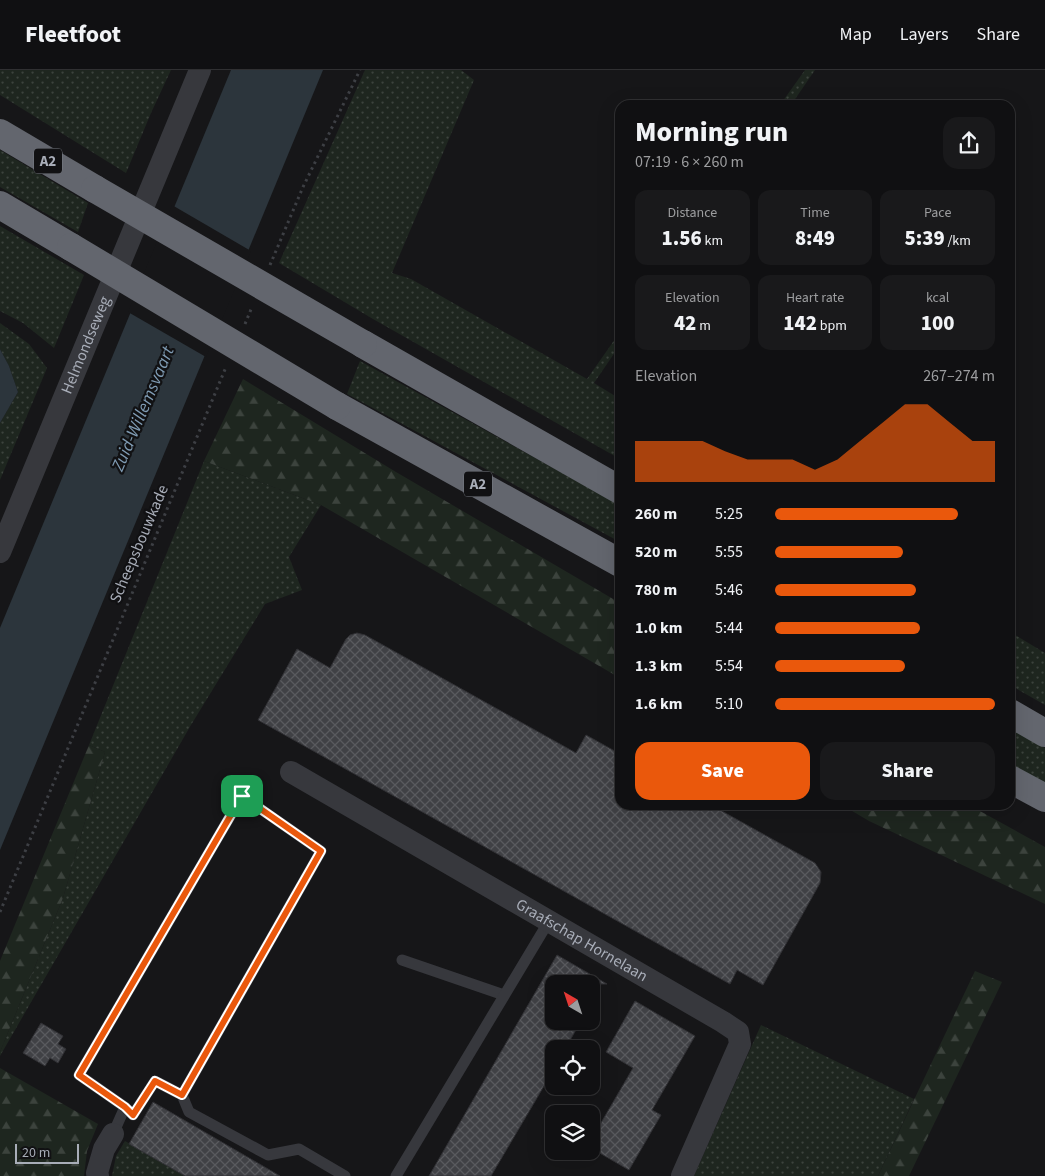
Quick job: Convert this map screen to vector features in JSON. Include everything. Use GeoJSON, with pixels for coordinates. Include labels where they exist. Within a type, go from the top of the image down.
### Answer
{"type":"FeatureCollection","features":[{"type":"Feature","properties":{"kind":"highway","name":"A2"},"geometry":{"type":"LineString","coordinates":[[0,133],[363,344],[615,487]]}},
{"type":"Feature","properties":{"kind":"highway","name":"A2"},"geometry":{"type":"LineString","coordinates":[[0,205],[337,406],[615,559]]}},
{"type":"Feature","properties":{"kind":"highway"},"geometry":{"type":"LineString","coordinates":[[1015,716],[1045,733]]}},
{"type":"Feature","properties":{"kind":"highway"},"geometry":{"type":"LineString","coordinates":[[1015,781],[1045,798]]}},
{"type":"Feature","properties":{"kind":"street","name":"Helmondseweg"},"geometry":{"type":"LineString","coordinates":[[0,552],[200,70]]}},
{"type":"Feature","properties":{"kind":"street","name":"Graafschap Hornelaan"},"geometry":{"type":"LineString","coordinates":[[291,772],[738,1032],[740,1044],[682,1176]]}},
{"type":"Feature","properties":{"kind":"street"},"geometry":{"type":"LineString","coordinates":[[98,1176],[97,1173],[104,1149],[113,1134]]}},
{"type":"Feature","properties":{"kind":"lane"},"geometry":{"type":"LineString","coordinates":[[182,1095],[321,851],[242,796],[79,1075],[125,1107],[133,1115],[155,1081],[182,1095],[189,1112],[268,1155],[299,1149],[345,1176]]}},
{"type":"Feature","properties":{"kind":"lane"},"geometry":{"type":"LineString","coordinates":[[396,1176],[549,921]]}},
{"type":"Feature","properties":{"kind":"lane"},"geometry":{"type":"LineString","coordinates":[[402,960],[504,996]]}},
{"type":"Feature","properties":{"kind":"lane"},"geometry":{"type":"LineString","coordinates":[[113,1134],[125,1107]]}},
{"type":"Feature","properties":{"kind":"path"},"geometry":{"type":"LineString","coordinates":[[268,270],[303,187],[360,70]]}},
{"type":"Feature","properties":{"kind":"path"},"geometry":{"type":"LineString","coordinates":[[244,325],[252,306]]}},
{"type":"Feature","properties":{"kind":"path","name":"Scheepsbouwkade"},"geometry":{"type":"LineString","coordinates":[[0,912],[229,361]]}},
{"type":"Feature","properties":{"kind":"green space"},"geometry":{"type":"Polygon","coordinates":[[[0,70],[171,70],[126,173],[0,95],[0,70]]]}},
{"type":"Feature","properties":{"kind":"green space"},"geometry":{"type":"Polygon","coordinates":[[[365,70],[461,70],[474,80],[392,273],[411,279],[587,379],[615,339],[615,352],[594,383],[615,396],[615,456],[373,319],[279,263],[365,70]]]}},
{"type":"Feature","properties":{"kind":"green space"},"geometry":{"type":"Polygon","coordinates":[[[805,70],[815,70],[794,100],[784,100],[805,70]]]}},
{"type":"Feature","properties":{"kind":"green space"},"geometry":{"type":"Polygon","coordinates":[[[0,150],[88,203],[78,232],[0,187],[0,150]]]}},
{"type":"Feature","properties":{"kind":"green space"},"geometry":{"type":"Polygon","coordinates":[[[0,226],[84,275],[54,348],[23,323],[0,311],[0,226]]]}},
{"type":"Feature","properties":{"kind":"green space"},"geometry":{"type":"Polygon","coordinates":[[[0,323],[29,344],[47,368],[0,480],[0,423],[18,392],[9,366],[0,349],[0,323]]]}},
{"type":"Feature","properties":{"kind":"green space"},"geometry":{"type":"Polygon","coordinates":[[[360,361],[615,502],[615,539],[347,394],[360,361]]]}},
{"type":"Feature","properties":{"kind":"green space"},"geometry":{"type":"Polygon","coordinates":[[[243,379],[396,472],[615,600],[615,675],[321,505],[204,461],[243,379]]]}},
{"type":"Feature","properties":{"kind":"green space"},"geometry":{"type":"Polygon","coordinates":[[[204,461],[321,505],[289,557],[302,590],[265,604],[191,725],[0,1056],[63,898],[105,752],[89,745],[204,461]]]}},
{"type":"Feature","properties":{"kind":"green space"},"geometry":{"type":"Polygon","coordinates":[[[1015,635],[1045,653],[1045,705],[1015,688],[1015,635]]]}},
{"type":"Feature","properties":{"kind":"green space"},"geometry":{"type":"Polygon","coordinates":[[[1015,730],[1045,748],[1045,791],[1015,774],[1015,730]]]}},
{"type":"Feature","properties":{"kind":"green space"},"geometry":{"type":"Polygon","coordinates":[[[89,745],[105,752],[63,898],[0,1052],[0,961],[89,745]]]}},
{"type":"Feature","properties":{"kind":"green space"},"geometry":{"type":"Polygon","coordinates":[[[850,810],[978,810],[1045,847],[1045,904],[869,821],[850,810]]]}},
{"type":"Feature","properties":{"kind":"green space"},"geometry":{"type":"Polygon","coordinates":[[[975,971],[1002,982],[909,1176],[878,1176],[975,971]]]}},
{"type":"Feature","properties":{"kind":"green space"},"geometry":{"type":"Polygon","coordinates":[[[761,1025],[914,1099],[878,1176],[694,1176],[761,1025]]]}},
{"type":"Feature","properties":{"kind":"green space"},"geometry":{"type":"Polygon","coordinates":[[[0,1068],[98,1124],[87,1151],[84,1176],[0,1176],[0,1068]]]}},
{"type":"Feature","properties":{"kind":"green space"},"geometry":{"type":"Polygon","coordinates":[[[125,1141],[186,1176],[112,1176],[116,1156],[125,1141]]]}},
{"type":"Feature","properties":{"kind":"water","name":"Zuid-Willemsvaart"},"geometry":{"type":"Polygon","coordinates":[[[231,70],[323,70],[0,850],[0,628],[231,70]]]}},
{"type":"Feature","properties":{"kind":"water"},"geometry":{"type":"Polygon","coordinates":[[[0,349],[9,366],[18,392],[0,423],[0,349]]]}},
{"type":"Feature","properties":{"kind":"pier"},"geometry":{"type":"Polygon","coordinates":[[[172,205],[251,251],[206,357],[128,312],[172,205]]]}},
{"type":"Feature","properties":{"kind":"building"},"geometry":{"type":"Polygon","coordinates":[[[357,633],[365,635],[576,753],[586,735],[615,751],[615,810],[720,810],[815,863],[821,872],[820,883],[763,985],[737,970],[730,984],[258,720],[297,649],[330,668],[350,635],[357,633]]]}},
{"type":"Feature","properties":{"kind":"building"},"geometry":{"type":"Polygon","coordinates":[[[557,955],[591,975],[545,975],[557,955]]]}},
{"type":"Feature","properties":{"kind":"building"},"geometry":{"type":"Polygon","coordinates":[[[545,976],[545,1030],[576,1030],[570,1040],[545,1040],[545,1084],[491,1176],[429,1176],[545,976]]]}},
{"type":"Feature","properties":{"kind":"building"},"geometry":{"type":"Polygon","coordinates":[[[635,1001],[695,1036],[652,1110],[661,1115],[629,1170],[600,1153],[600,1125],[633,1068],[606,1052],[635,1001]]]}},
{"type":"Feature","properties":{"kind":"building"},"geometry":{"type":"Polygon","coordinates":[[[41,1023],[63,1036],[58,1044],[66,1049],[58,1063],[50,1058],[45,1066],[23,1053],[41,1023]]]}},
{"type":"Feature","properties":{"kind":"building"},"geometry":{"type":"Polygon","coordinates":[[[153,1102],[280,1176],[185,1176],[129,1144],[153,1102]]]}},
{"type":"Feature","properties":{"kind":"route"},"geometry":{"type":"LineString","coordinates":[[242,796],[321,851],[182,1095],[155,1081],[133,1115],[125,1107],[79,1075],[242,796]]}}]}
